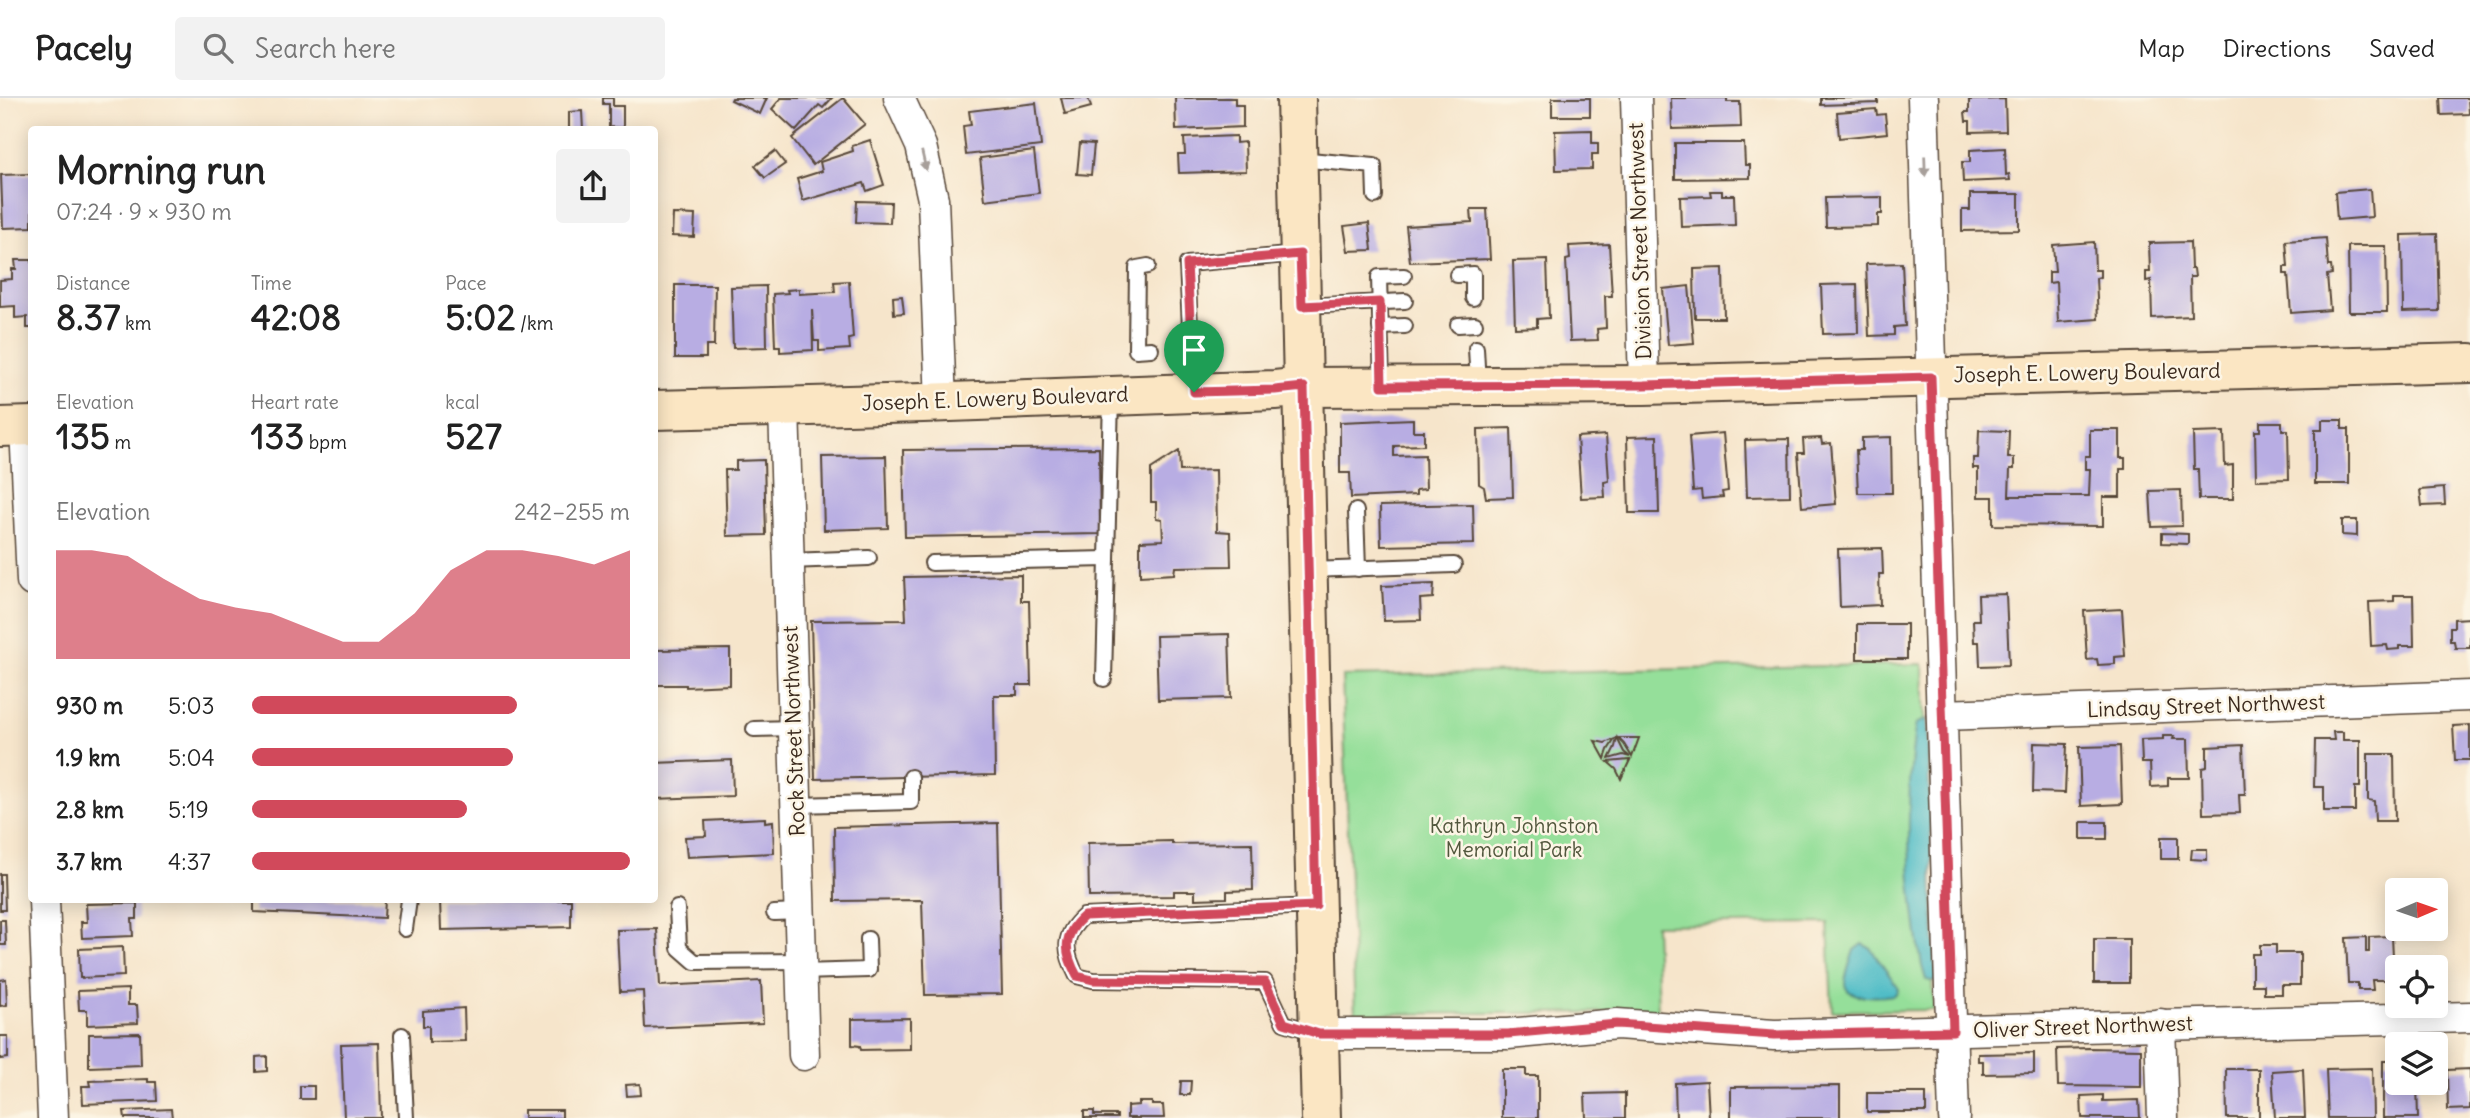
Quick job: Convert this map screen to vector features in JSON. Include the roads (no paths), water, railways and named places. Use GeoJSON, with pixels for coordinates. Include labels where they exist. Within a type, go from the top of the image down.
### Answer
{"type":"FeatureCollection","features":[{"type":"Feature","properties":{"kind":"main road"},"geometry":{"type":"LineString","coordinates":[[1296,98],[1321,1118]]}},
{"type":"Feature","properties":{"kind":"main road","name":"Joseph E. Lowery Boulevard"},"geometry":{"type":"LineString","coordinates":[[658,410],[941,402],[1304,387],[1644,385],[2470,363]]}},
{"type":"Feature","properties":{"kind":"street"},"geometry":{"type":"LineString","coordinates":[[899,98],[921,146],[933,199],[941,402]]}},
{"type":"Feature","properties":{"kind":"street","name":"Division Street Northwest"},"geometry":{"type":"LineString","coordinates":[[1636,98],[1644,385]]}},
{"type":"Feature","properties":{"kind":"street"},"geometry":{"type":"LineString","coordinates":[[1923,98],[1954,1118]]}},
{"type":"Feature","properties":{"kind":"street","name":"Rock Street Northwest"},"geometry":{"type":"LineString","coordinates":[[785,407],[796,805],[787,912],[801,967],[804,1055]]}},
{"type":"Feature","properties":{"kind":"street"},"geometry":{"type":"LineString","coordinates":[[19,426],[28,534]]}},
{"type":"Feature","properties":{"kind":"street","name":"Lindsay Street Northwest"},"geometry":{"type":"LineString","coordinates":[[1942,715],[2470,696]]}},
{"type":"Feature","properties":{"kind":"street"},"geometry":{"type":"LineString","coordinates":[[44,903],[53,1118]]}},
{"type":"Feature","properties":{"kind":"street","name":"Oliver Street Northwest"},"geometry":{"type":"LineString","coordinates":[[1319,1034],[1508,1034],[1617,1024],[1774,1035],[2470,1017]]}},
{"type":"Feature","properties":{"kind":"street"},"geometry":{"type":"LineString","coordinates":[[2160,1024],[2163,1118]]}},
{"type":"Feature","properties":{"kind":"lane"},"geometry":{"type":"LineString","coordinates":[[1297,159],[1374,166],[1376,196]]}},
{"type":"Feature","properties":{"kind":"lane"},"geometry":{"type":"LineString","coordinates":[[1194,392],[1185,348],[1181,264],[1300,254]]}},
{"type":"Feature","properties":{"kind":"lane"},"geometry":{"type":"LineString","coordinates":[[1148,267],[1137,268],[1143,292],[1143,323],[1136,349],[1152,349]]}},
{"type":"Feature","properties":{"kind":"lane"},"geometry":{"type":"LineString","coordinates":[[1457,275],[1472,274],[1473,298]]}},
{"type":"Feature","properties":{"kind":"lane"},"geometry":{"type":"LineString","coordinates":[[1382,386],[1379,277],[1404,276]]}},
{"type":"Feature","properties":{"kind":"lane"},"geometry":{"type":"LineString","coordinates":[[1302,306],[1405,301]]}},
{"type":"Feature","properties":{"kind":"lane"},"geometry":{"type":"LineString","coordinates":[[1458,325],[1475,324]]}},
{"type":"Feature","properties":{"kind":"lane"},"geometry":{"type":"LineString","coordinates":[[1380,327],[1405,327]]}},
{"type":"Feature","properties":{"kind":"lane"},"geometry":{"type":"LineString","coordinates":[[1476,348],[1478,386]]}},
{"type":"Feature","properties":{"kind":"lane"},"geometry":{"type":"LineString","coordinates":[[1104,679],[1111,395]]}},
{"type":"Feature","properties":{"kind":"lane"},"geometry":{"type":"LineString","coordinates":[[1356,511],[1358,569]]}},
{"type":"Feature","properties":{"kind":"lane"},"geometry":{"type":"LineString","coordinates":[[789,561],[869,558]]}},
{"type":"Feature","properties":{"kind":"lane"},"geometry":{"type":"LineString","coordinates":[[932,563],[1107,559]]}},
{"type":"Feature","properties":{"kind":"lane"},"geometry":{"type":"LineString","coordinates":[[1308,570],[1454,565]]}},
{"type":"Feature","properties":{"kind":"lane"},"geometry":{"type":"LineString","coordinates":[[754,729],[794,728]]}},
{"type":"Feature","properties":{"kind":"lane"},"geometry":{"type":"LineString","coordinates":[[796,805],[911,802],[911,777]]}},
{"type":"Feature","properties":{"kind":"lane"},"geometry":{"type":"LineString","coordinates":[[405,929],[409,903]]}},
{"type":"Feature","properties":{"kind":"lane"},"geometry":{"type":"LineString","coordinates":[[1316,906],[1084,916],[1073,925],[1066,945],[1077,976],[1093,980],[1265,982],[1284,1023],[1319,1034]]}},
{"type":"Feature","properties":{"kind":"lane"},"geometry":{"type":"LineString","coordinates":[[677,908],[679,948],[695,962],[869,970],[868,939]]}},
{"type":"Feature","properties":{"kind":"lane"},"geometry":{"type":"LineString","coordinates":[[402,1035],[406,1118]]}},
{"type":"Feature","properties":{"kind":"water"},"geometry":{"type":"Polygon","coordinates":[[[1927,719],[1936,982],[1926,980],[1922,966],[1909,851],[1909,794],[1914,735],[1916,724],[1927,719]]]}},
{"type":"Feature","properties":{"kind":"water"},"geometry":{"type":"Polygon","coordinates":[[[1862,944],[1870,948],[1897,986],[1898,991],[1894,995],[1857,995],[1847,988],[1845,983],[1854,950],[1862,944]]]}},
{"type":"Feature","properties":{"kind":"park label","name":"Kathryn Johnston Memorial Park"},"geometry":{"type":"Point","coordinates":[1514,838]}}]}
